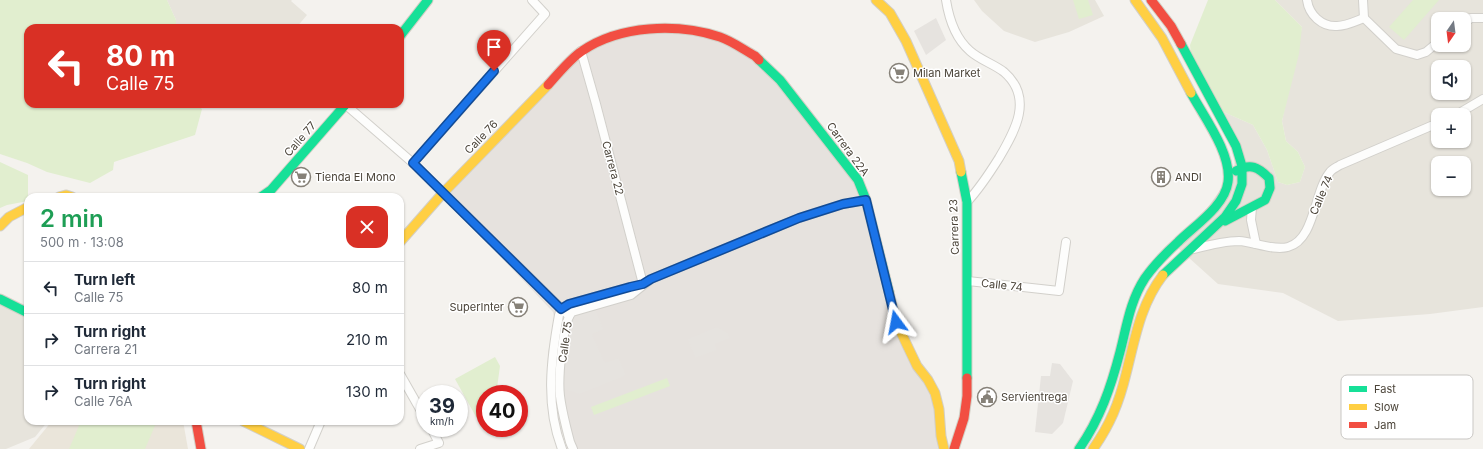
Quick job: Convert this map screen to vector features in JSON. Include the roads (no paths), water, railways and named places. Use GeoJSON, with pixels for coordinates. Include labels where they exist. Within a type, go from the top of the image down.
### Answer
{"type":"FeatureCollection","features":[{"type":"Feature","properties":{"kind":"main road"},"geometry":{"type":"LineString","coordinates":[[404,31],[428,0]]}},
{"type":"Feature","properties":{"kind":"main road","name":"Carrera 23"},"geometry":{"type":"LineString","coordinates":[[876,0],[890,13],[906,41],[959,161],[967,202],[967,396],[964,418],[954,449]]}},
{"type":"Feature","properties":{"kind":"main road"},"geometry":{"type":"LineString","coordinates":[[1080,449],[1099,420],[1113,383],[1128,316],[1133,300],[1143,281],[1169,250],[1216,206],[1228,185],[1228,175],[1222,150],[1161,36],[1147,14],[1135,0]]}},
{"type":"Feature","properties":{"kind":"main road"},"geometry":{"type":"LineString","coordinates":[[1101,449],[1123,387],[1144,307],[1154,286],[1165,272],[1217,225],[1232,208],[1239,196],[1242,181],[1242,167],[1236,146],[1171,26],[1151,0]]}},
{"type":"Feature","properties":{"kind":"main road","name":"Carrera 22A"},"geometry":{"type":"LineString","coordinates":[[581,51],[606,38],[640,29],[678,28],[721,37],[755,56],[780,80],[858,180],[866,200],[896,322],[917,366],[928,380],[935,393],[939,409],[941,436],[944,449]]}},
{"type":"Feature","properties":{"kind":"main road","name":"Calle 76"},"geometry":{"type":"LineString","coordinates":[[404,237],[443,193],[581,51]]}},
{"type":"Feature","properties":{"kind":"main road","name":"Calle 77"},"geometry":{"type":"LineString","coordinates":[[274,193],[343,108]]}},
{"type":"Feature","properties":{"kind":"main road"},"geometry":{"type":"LineString","coordinates":[[1217,225],[1265,200],[1270,188],[1269,178],[1261,170],[1253,166],[1242,167],[1228,175]]}},
{"type":"Feature","properties":{"kind":"main road"},"geometry":{"type":"LineString","coordinates":[[0,226],[5,219],[15,212],[24,209]]}},
{"type":"Feature","properties":{"kind":"main road"},"geometry":{"type":"LineString","coordinates":[[0,299],[24,310]]}},
{"type":"Feature","properties":{"kind":"main road"},"geometry":{"type":"LineString","coordinates":[[197,425],[201,449]]}},
{"type":"Feature","properties":{"kind":"main road"},"geometry":{"type":"LineString","coordinates":[[251,425],[300,449]]}},
{"type":"Feature","properties":{"kind":"main road"},"geometry":{"type":"LineString","coordinates":[[1093,449],[1109,425]]}},
{"type":"Feature","properties":{"kind":"street"},"geometry":{"type":"LineString","coordinates":[[413,163],[545,14],[532,0]]}},
{"type":"Feature","properties":{"kind":"street"},"geometry":{"type":"LineString","coordinates":[[946,0],[951,21],[958,36],[970,52],[1005,72],[1015,86],[1020,100],[1019,118],[1013,134],[982,185],[967,202]]}},
{"type":"Feature","properties":{"kind":"street"},"geometry":{"type":"LineString","coordinates":[[1307,0],[1308,6],[1314,17],[1325,24],[1337,26],[1364,18]]}},
{"type":"Feature","properties":{"kind":"street"},"geometry":{"type":"LineString","coordinates":[[1363,0],[1364,18],[1396,49],[1417,55],[1426,52],[1431,48]]}},
{"type":"Feature","properties":{"kind":"street"},"geometry":{"type":"LineString","coordinates":[[1471,18],[1483,18]]}},
{"type":"Feature","properties":{"kind":"street","name":"Carrera 22"},"geometry":{"type":"LineString","coordinates":[[581,51],[643,284]]}},
{"type":"Feature","properties":{"kind":"street"},"geometry":{"type":"LineString","coordinates":[[1468,108],[1483,99]]}},
{"type":"Feature","properties":{"kind":"street"},"geometry":{"type":"LineString","coordinates":[[351,108],[413,163],[569,316]]}},
{"type":"Feature","properties":{"kind":"street","name":"Calle 74"},"geometry":{"type":"LineString","coordinates":[[1190,250],[1221,242],[1238,241],[1281,248],[1287,248],[1298,243],[1305,233],[1324,183],[1330,172],[1340,165],[1431,126]]}},
{"type":"Feature","properties":{"kind":"street","name":"Calle 75"},"geometry":{"type":"LineString","coordinates":[[573,449],[570,442],[560,394],[562,352],[566,321],[572,312],[631,295],[651,279],[799,218],[843,204],[866,200]]}},
{"type":"Feature","properties":{"kind":"street"},"geometry":{"type":"LineString","coordinates":[[1252,207],[1251,220],[1256,244]]}},
{"type":"Feature","properties":{"kind":"street","name":"Calle 74"},"geometry":{"type":"LineString","coordinates":[[968,281],[1059,291],[1066,242]]}},
{"type":"Feature","properties":{"kind":"street","name":"Calle 75"},"geometry":{"type":"LineString","coordinates":[[561,309],[569,304],[643,284]]}},
{"type":"Feature","properties":{"kind":"street"},"geometry":{"type":"LineString","coordinates":[[561,309],[552,352],[550,395],[562,449]]}},
{"type":"Feature","properties":{"kind":"street"},"geometry":{"type":"LineString","coordinates":[[404,381],[416,402]]}},
{"type":"Feature","properties":{"kind":"street"},"geometry":{"type":"LineString","coordinates":[[309,449],[319,425]]}},
{"type":"Feature","properties":{"kind":"street"},"geometry":{"type":"LineString","coordinates":[[420,449],[439,443],[436,437]]}},
{"type":"Feature","properties":{"kind":"place","name":"Milan Market"},"geometry":{"type":"Point","coordinates":[899,73]}},
{"type":"Feature","properties":{"kind":"place","name":"Tienda El Mono"},"geometry":{"type":"Point","coordinates":[301,177]}},
{"type":"Feature","properties":{"kind":"place","name":"ANDI"},"geometry":{"type":"Point","coordinates":[1161,177]}},
{"type":"Feature","properties":{"kind":"place","name":"SuperInter"},"geometry":{"type":"Point","coordinates":[518,307]}},
{"type":"Feature","properties":{"kind":"place","name":"Servientrega"},"geometry":{"type":"Point","coordinates":[987,397]}}]}
